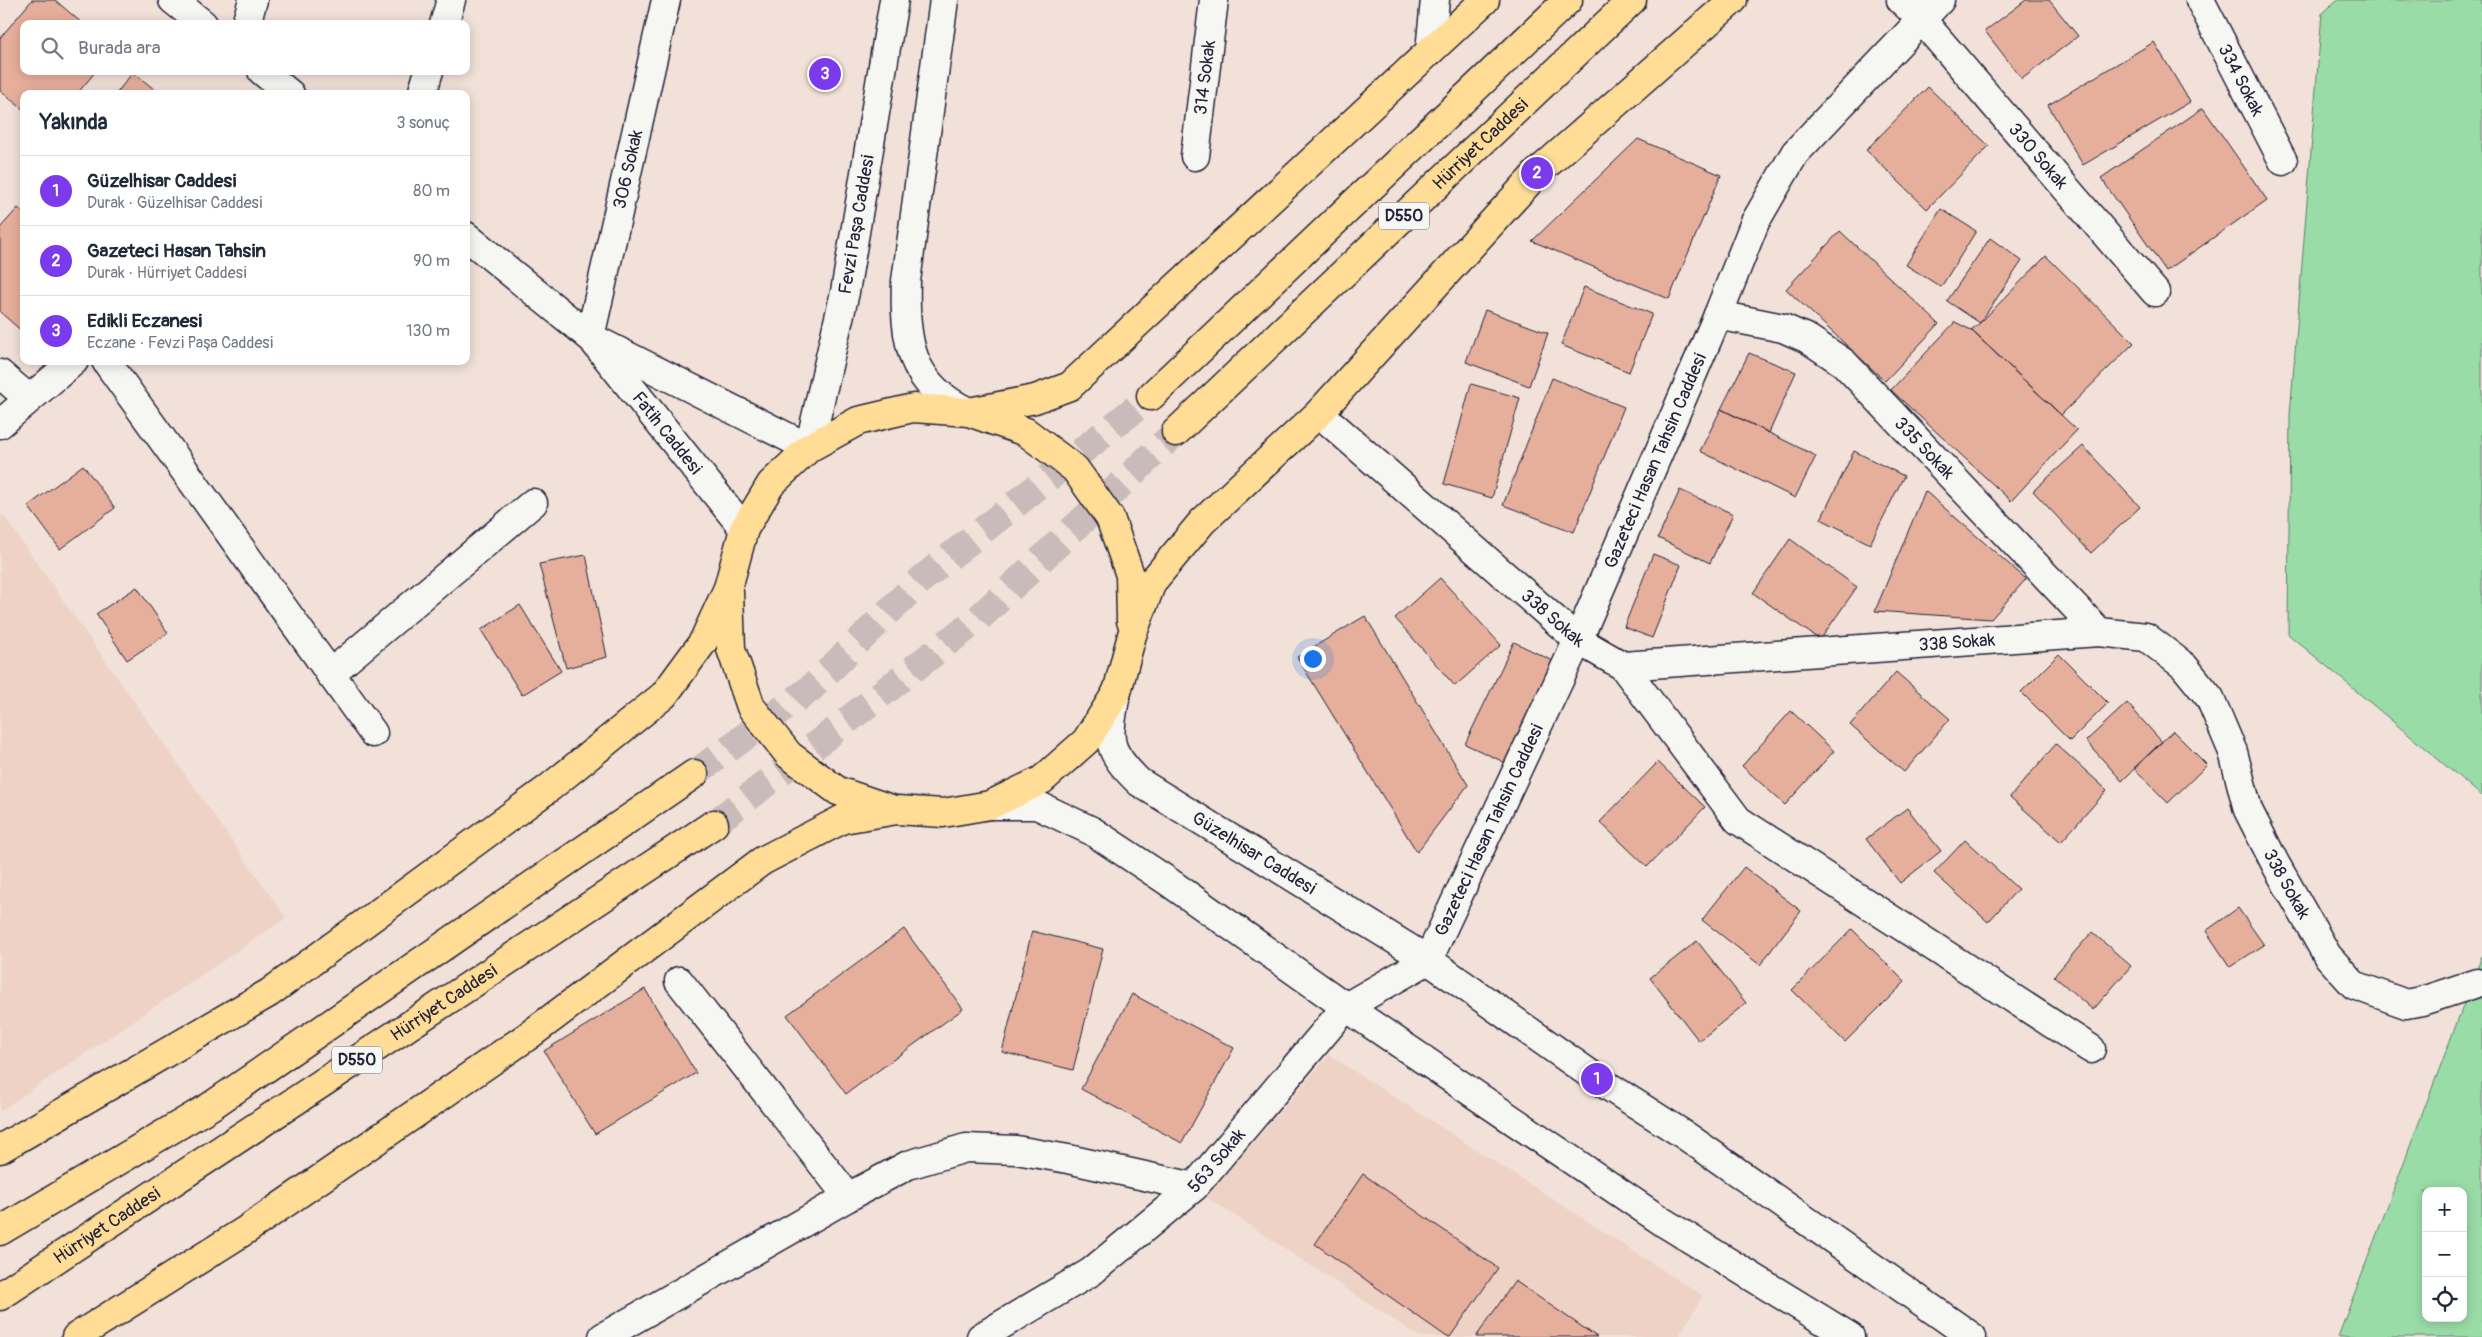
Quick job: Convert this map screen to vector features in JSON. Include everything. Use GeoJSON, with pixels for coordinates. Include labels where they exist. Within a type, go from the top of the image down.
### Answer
{"type":"FeatureCollection","features":[{"type":"Feature","properties":{"kind":"highway"},"geometry":{"type":"LineString","coordinates":[[0,1149],[269,993],[549,788],[664,695],[704,642],[728,588],[744,529],[771,484],[809,448],[858,421],[894,412],[913,408],[969,412],[1035,399],[1070,386],[1485,0]]}},
{"type":"Feature","properties":{"kind":"highway","name":"D550"},"geometry":{"type":"LineString","coordinates":[[1151,396],[1568,0]]}},
{"type":"Feature","properties":{"kind":"highway","name":"Hürriyet Caddesi"},"geometry":{"type":"LineString","coordinates":[[1176,432],[1632,0]]}},
{"type":"Feature","properties":{"kind":"highway"},"geometry":{"type":"LineString","coordinates":[[76,1337],[246,1230],[528,1036],[762,861],[843,819],[897,810],[943,813],[990,805],[1042,780],[1050,774],[1086,741],[1117,692],[1132,635],[1152,582],[1196,529],[1319,413],[1537,173],[1733,0]]}},
{"type":"Feature","properties":{"kind":"highway"},"geometry":{"type":"LineString","coordinates":[[969,412],[1026,432],[1075,469],[1110,518],[1130,575],[1132,635]]}},
{"type":"Feature","properties":{"kind":"highway"},"geometry":{"type":"LineString","coordinates":[[728,588],[731,649],[751,707],[789,755],[838,791],[897,810]]}},
{"type":"Feature","properties":{"kind":"highway","name":"D550"},"geometry":{"type":"LineString","coordinates":[[0,1232],[211,1106],[694,774]]}},
{"type":"Feature","properties":{"kind":"highway","name":"Hürriyet Caddesi"},"geometry":{"type":"LineString","coordinates":[[0,1296],[714,824]]}},
{"type":"Feature","properties":{"kind":"street"},"geometry":{"type":"LineString","coordinates":[[173,0],[198,20]]}},
{"type":"Feature","properties":{"kind":"street"},"geometry":{"type":"LineString","coordinates":[[247,20],[252,0]]}},
{"type":"Feature","properties":{"kind":"street"},"geometry":{"type":"LineString","coordinates":[[445,20],[451,0]]}},
{"type":"Feature","properties":{"kind":"street","name":"306 Sokak"},"geometry":{"type":"LineString","coordinates":[[590,336],[666,0]]}},
{"type":"Feature","properties":{"kind":"street","name":"Fevzi Paşa Caddesi"},"geometry":{"type":"LineString","coordinates":[[809,448],[846,292],[894,0]]}},
{"type":"Feature","properties":{"kind":"street"},"geometry":{"type":"LineString","coordinates":[[944,0],[906,281],[905,315],[913,354],[926,384],[948,403],[969,412]]}},
{"type":"Feature","properties":{"kind":"street","name":"314 Sokak"},"geometry":{"type":"LineString","coordinates":[[1195,156],[1214,0]]}},
{"type":"Feature","properties":{"kind":"street"},"geometry":{"type":"LineString","coordinates":[[1430,51],[1435,0]]}},
{"type":"Feature","properties":{"kind":"street","name":"330 Sokak"},"geometry":{"type":"LineString","coordinates":[[1901,0],[1930,9],[2155,292]]}},
{"type":"Feature","properties":{"kind":"street","name":"334 Sokak"},"geometry":{"type":"LineString","coordinates":[[2200,0],[2283,161]]}},
{"type":"Feature","properties":{"kind":"street","name":"Gazeteci Hasan Tahsin Caddesi"},"geometry":{"type":"LineString","coordinates":[[1428,960],[1578,640],[1718,315],[1755,222],[1796,153],[1930,9]]}},
{"type":"Feature","properties":{"kind":"street"},"geometry":{"type":"LineString","coordinates":[[267,75],[285,90]]}},
{"type":"Feature","properties":{"kind":"street"},"geometry":{"type":"LineString","coordinates":[[423,90],[428,75]]}},
{"type":"Feature","properties":{"kind":"street","name":"Fatih Caddesi"},"geometry":{"type":"LineString","coordinates":[[470,239],[590,336],[809,448]]}},
{"type":"Feature","properties":{"kind":"street","name":"335 Sokak"},"geometry":{"type":"LineString","coordinates":[[1718,315],[1783,328],[1808,339],[1844,363],[2099,632]]}},
{"type":"Feature","properties":{"kind":"street","name":"Fatih Caddesi"},"geometry":{"type":"LineString","coordinates":[[590,336],[744,529]]}},
{"type":"Feature","properties":{"kind":"street"},"geometry":{"type":"LineString","coordinates":[[0,424],[28,398],[69,365]]}},
{"type":"Feature","properties":{"kind":"street"},"geometry":{"type":"LineString","coordinates":[[109,365],[373,733]]}},
{"type":"Feature","properties":{"kind":"street"},"geometry":{"type":"LineString","coordinates":[[0,374],[28,398]]}},
{"type":"Feature","properties":{"kind":"street","name":"338 Sokak"},"geometry":{"type":"LineString","coordinates":[[1319,413],[1578,640],[1622,666],[2099,632],[2146,637],[2184,666],[2210,698],[2233,752],[2248,810],[2276,865],[2327,955],[2354,985],[2406,1004],[2422,1001],[2478,983]]}},
{"type":"Feature","properties":{"kind":"street"},"geometry":{"type":"LineString","coordinates":[[330,674],[533,503]]}},
{"type":"Feature","properties":{"kind":"street"},"geometry":{"type":"LineString","coordinates":[[1622,666],[1738,820],[2091,1050]]}},
{"type":"Feature","properties":{"kind":"street","name":"Güzelhisar Caddesi"},"geometry":{"type":"LineString","coordinates":[[1117,692],[1109,735],[1120,764],[1139,782],[1428,960],[1597,1079],[1686,1136],[1972,1337]]}},
{"type":"Feature","properties":{"kind":"street"},"geometry":{"type":"LineString","coordinates":[[990,805],[1037,805],[1092,831],[1166,880],[1346,1008],[1663,1222],[1850,1337]]}},
{"type":"Feature","properties":{"kind":"street","name":"563 Sokak"},"geometry":{"type":"LineString","coordinates":[[982,1337],[1091,1272],[1194,1187],[1346,1008],[1428,960]]}},
{"type":"Feature","properties":{"kind":"street"},"geometry":{"type":"LineString","coordinates":[[678,981],[848,1197]]}},
{"type":"Feature","properties":{"kind":"street"},"geometry":{"type":"LineString","coordinates":[[603,1337],[848,1197],[908,1165],[966,1148],[1016,1150],[1194,1187]]}},
{"type":"Feature","properties":{"kind":"shaded area"},"geometry":{"type":"Polygon","coordinates":[[[3,515],[286,918],[0,1111],[0,518],[3,515]]]}},
{"type":"Feature","properties":{"kind":"shaded area"},"geometry":{"type":"Polygon","coordinates":[[[1329,1055],[1703,1296],[1678,1337],[1420,1337],[1206,1197],[1329,1055]]]}},
{"type":"Feature","properties":{"kind":"green space"},"geometry":{"type":"Polygon","coordinates":[[[2337,0],[2482,0],[2482,796],[2288,634],[2290,415],[2322,13],[2337,0]]]}},
{"type":"Feature","properties":{"kind":"green space"},"geometry":{"type":"Polygon","coordinates":[[[2482,956],[2482,1337],[2338,1337],[2482,956]]]}},
{"type":"Feature","properties":{"kind":"building"},"geometry":{"type":"Polygon","coordinates":[[[32,0],[55,0],[78,20],[20,20],[20,75],[93,75],[80,90],[20,90],[20,107],[0,91],[0,38],[32,0]]]}},
{"type":"Feature","properties":{"kind":"building"},"geometry":{"type":"Polygon","coordinates":[[[2026,0],[2049,0],[2078,36],[2022,79],[1985,31],[2026,0]]]}},
{"type":"Feature","properties":{"kind":"building"},"geometry":{"type":"Polygon","coordinates":[[[2154,42],[2190,102],[2083,165],[2048,105],[2154,42]]]}},
{"type":"Feature","properties":{"kind":"building"},"geometry":{"type":"Polygon","coordinates":[[[131,75],[137,75],[155,90],[119,90],[131,75]]]}},
{"type":"Feature","properties":{"kind":"building"},"geometry":{"type":"Polygon","coordinates":[[[1928,87],[1989,146],[1927,209],[1866,150],[1928,87]]]}},
{"type":"Feature","properties":{"kind":"building"},"geometry":{"type":"Polygon","coordinates":[[[2203,108],[2267,200],[2166,271],[2101,178],[2203,108]]]}},
{"type":"Feature","properties":{"kind":"building"},"geometry":{"type":"Polygon","coordinates":[[[1638,139],[1721,175],[1669,299],[1532,241],[1638,139]]]}},
{"type":"Feature","properties":{"kind":"building"},"geometry":{"type":"Polygon","coordinates":[[[18,208],[20,210],[20,330],[0,312],[0,228],[18,208]]]}},
{"type":"Feature","properties":{"kind":"building"},"geometry":{"type":"Polygon","coordinates":[[[1941,209],[1976,231],[1941,287],[1906,265],[1941,209]]]}},
{"type":"Feature","properties":{"kind":"building"},"geometry":{"type":"Polygon","coordinates":[[[1840,231],[1939,324],[1885,381],[1786,289],[1840,231]]]}},
{"type":"Feature","properties":{"kind":"building"},"geometry":{"type":"Polygon","coordinates":[[[1990,238],[2022,261],[1980,323],[1947,301],[1990,238]]]}},
{"type":"Feature","properties":{"kind":"building"},"geometry":{"type":"Polygon","coordinates":[[[2046,256],[2134,343],[2061,415],[1971,330],[2046,256]]]}},
{"type":"Feature","properties":{"kind":"building"},"geometry":{"type":"Polygon","coordinates":[[[1584,287],[1652,314],[1629,372],[1561,345],[1584,287]]]}},
{"type":"Feature","properties":{"kind":"building"},"geometry":{"type":"Polygon","coordinates":[[[1485,310],[1548,333],[1529,386],[1466,362],[1485,310]]]}},
{"type":"Feature","properties":{"kind":"building"},"geometry":{"type":"Polygon","coordinates":[[[1955,322],[1971,330],[2077,430],[2011,501],[1891,390],[1955,322]]]}},
{"type":"Feature","properties":{"kind":"building"},"geometry":{"type":"Polygon","coordinates":[[[1749,353],[1796,372],[1769,433],[1721,409],[1749,353]]]}},
{"type":"Feature","properties":{"kind":"building"},"geometry":{"type":"Polygon","coordinates":[[[1552,378],[1624,407],[1574,532],[1503,505],[1552,378]]]}},
{"type":"Feature","properties":{"kind":"building"},"geometry":{"type":"Polygon","coordinates":[[[1471,384],[1520,398],[1492,498],[1444,484],[1471,384]]]}},
{"type":"Feature","properties":{"kind":"building"},"geometry":{"type":"Polygon","coordinates":[[[1721,409],[1816,456],[1795,498],[1700,451],[1721,409]]]}},
{"type":"Feature","properties":{"kind":"building"},"geometry":{"type":"Polygon","coordinates":[[[2083,446],[2140,507],[2091,553],[2033,491],[2083,446]]]}},
{"type":"Feature","properties":{"kind":"building"},"geometry":{"type":"Polygon","coordinates":[[[1854,451],[1904,476],[1870,544],[1821,519],[1854,451]]]}},
{"type":"Feature","properties":{"kind":"building"},"geometry":{"type":"Polygon","coordinates":[[[83,465],[115,508],[60,549],[28,506],[83,465]]]}},
{"type":"Feature","properties":{"kind":"building"},"geometry":{"type":"Polygon","coordinates":[[[1680,490],[1733,514],[1710,563],[1658,538],[1680,490]]]}},
{"type":"Feature","properties":{"kind":"building"},"geometry":{"type":"Polygon","coordinates":[[[1925,491],[2026,579],[1991,619],[1875,611],[1925,491]]]}},
{"type":"Feature","properties":{"kind":"building"},"geometry":{"type":"Polygon","coordinates":[[[1790,539],[1857,587],[1820,640],[1753,593],[1790,539]]]}},
{"type":"Feature","properties":{"kind":"building"},"geometry":{"type":"Polygon","coordinates":[[[1653,554],[1681,565],[1652,638],[1624,627],[1653,554]]]}},
{"type":"Feature","properties":{"kind":"building"},"geometry":{"type":"Polygon","coordinates":[[[586,555],[607,657],[566,668],[539,564],[586,555]]]}},
{"type":"Feature","properties":{"kind":"building"},"geometry":{"type":"Polygon","coordinates":[[[1440,578],[1501,645],[1455,686],[1395,618],[1440,578]]]}},
{"type":"Feature","properties":{"kind":"building"},"geometry":{"type":"Polygon","coordinates":[[[137,587],[168,633],[127,660],[96,614],[137,587]]]}},
{"type":"Feature","properties":{"kind":"building"},"geometry":{"type":"Polygon","coordinates":[[[520,605],[561,671],[522,695],[481,630],[520,605]]]}},
{"type":"Feature","properties":{"kind":"building"},"geometry":{"type":"Polygon","coordinates":[[[1365,616],[1468,785],[1417,852],[1297,657],[1365,616]]]}},
{"type":"Feature","properties":{"kind":"building"},"geometry":{"type":"Polygon","coordinates":[[[1514,642],[1555,662],[1506,763],[1465,744],[1514,642]]]}},
{"type":"Feature","properties":{"kind":"building"},"geometry":{"type":"Polygon","coordinates":[[[2059,654],[2108,703],[2070,741],[2021,692],[2059,654]]]}},
{"type":"Feature","properties":{"kind":"building"},"geometry":{"type":"Polygon","coordinates":[[[1896,672],[1950,719],[1904,772],[1850,725],[1896,672]]]}},
{"type":"Feature","properties":{"kind":"building"},"geometry":{"type":"Polygon","coordinates":[[[2127,703],[2162,742],[2122,781],[2086,741],[2127,703]]]}},
{"type":"Feature","properties":{"kind":"building"},"geometry":{"type":"Polygon","coordinates":[[[1791,711],[1834,751],[1785,805],[1742,766],[1791,711]]]}},
{"type":"Feature","properties":{"kind":"building"},"geometry":{"type":"Polygon","coordinates":[[[2173,731],[2207,765],[2168,803],[2134,768],[2173,731]]]}},
{"type":"Feature","properties":{"kind":"building"},"geometry":{"type":"Polygon","coordinates":[[[2056,744],[2107,790],[2061,842],[2010,797],[2056,744]]]}},
{"type":"Feature","properties":{"kind":"building"},"geometry":{"type":"Polygon","coordinates":[[[1658,762],[1705,807],[1647,867],[1600,822],[1658,762]]]}},
{"type":"Feature","properties":{"kind":"building"},"geometry":{"type":"Polygon","coordinates":[[[1907,808],[1941,851],[1900,883],[1866,839],[1907,808]]]}},
{"type":"Feature","properties":{"kind":"building"},"geometry":{"type":"Polygon","coordinates":[[[1965,840],[2018,889],[1988,922],[1934,873],[1965,840]]]}},
{"type":"Feature","properties":{"kind":"building"},"geometry":{"type":"Polygon","coordinates":[[[1744,867],[1801,911],[1760,965],[1702,920],[1744,867]]]}},
{"type":"Feature","properties":{"kind":"building"},"geometry":{"type":"Polygon","coordinates":[[[2238,908],[2264,945],[2230,967],[2206,931],[2238,908]]]}},
{"type":"Feature","properties":{"kind":"building"},"geometry":{"type":"Polygon","coordinates":[[[904,929],[963,1009],[846,1094],[787,1015],[904,929]]]}},
{"type":"Feature","properties":{"kind":"building"},"geometry":{"type":"Polygon","coordinates":[[[1852,929],[1905,982],[1845,1042],[1792,990],[1852,929]]]}},
{"type":"Feature","properties":{"kind":"building"},"geometry":{"type":"Polygon","coordinates":[[[1032,931],[1103,949],[1073,1070],[1002,1052],[1032,931]]]}},
{"type":"Feature","properties":{"kind":"building"},"geometry":{"type":"Polygon","coordinates":[[[2092,932],[2131,966],[2093,1010],[2054,976],[2092,932]]]}},
{"type":"Feature","properties":{"kind":"building"},"geometry":{"type":"Polygon","coordinates":[[[1697,941],[1746,1003],[1699,1041],[1650,978],[1697,941]]]}},
{"type":"Feature","properties":{"kind":"building"},"geometry":{"type":"Polygon","coordinates":[[[645,989],[696,1073],[595,1134],[544,1051],[645,989]]]}},
{"type":"Feature","properties":{"kind":"building"},"geometry":{"type":"Polygon","coordinates":[[[1132,994],[1234,1048],[1182,1143],[1081,1089],[1132,994]]]}},
{"type":"Feature","properties":{"kind":"building"},"geometry":{"type":"Polygon","coordinates":[[[1363,1174],[1498,1268],[1450,1337],[1447,1337],[1315,1244],[1363,1174]]]}},
{"type":"Feature","properties":{"kind":"building"},"geometry":{"type":"Polygon","coordinates":[[[1515,1281],[1597,1337],[1476,1337],[1515,1281]]]}},
{"type":"Feature","properties":{"kind":"tunnel"},"geometry":{"type":"LineString","coordinates":[[694,774],[810,689],[923,578],[1151,396]]}},
{"type":"Feature","properties":{"kind":"tunnel"},"geometry":{"type":"LineString","coordinates":[[714,824],[979,618],[1176,432]]}},
{"type":"Feature","properties":{"kind":"place","name":"Edikli Eczanesi"},"geometry":{"type":"Point","coordinates":[825,74]}},
{"type":"Feature","properties":{"kind":"place","name":"Gazeteci Hasan Tahsin"},"geometry":{"type":"Point","coordinates":[1537,173]}},
{"type":"Feature","properties":{"kind":"place","name":"Güzelhisar Caddesi"},"geometry":{"type":"Point","coordinates":[1597,1079]}}]}
